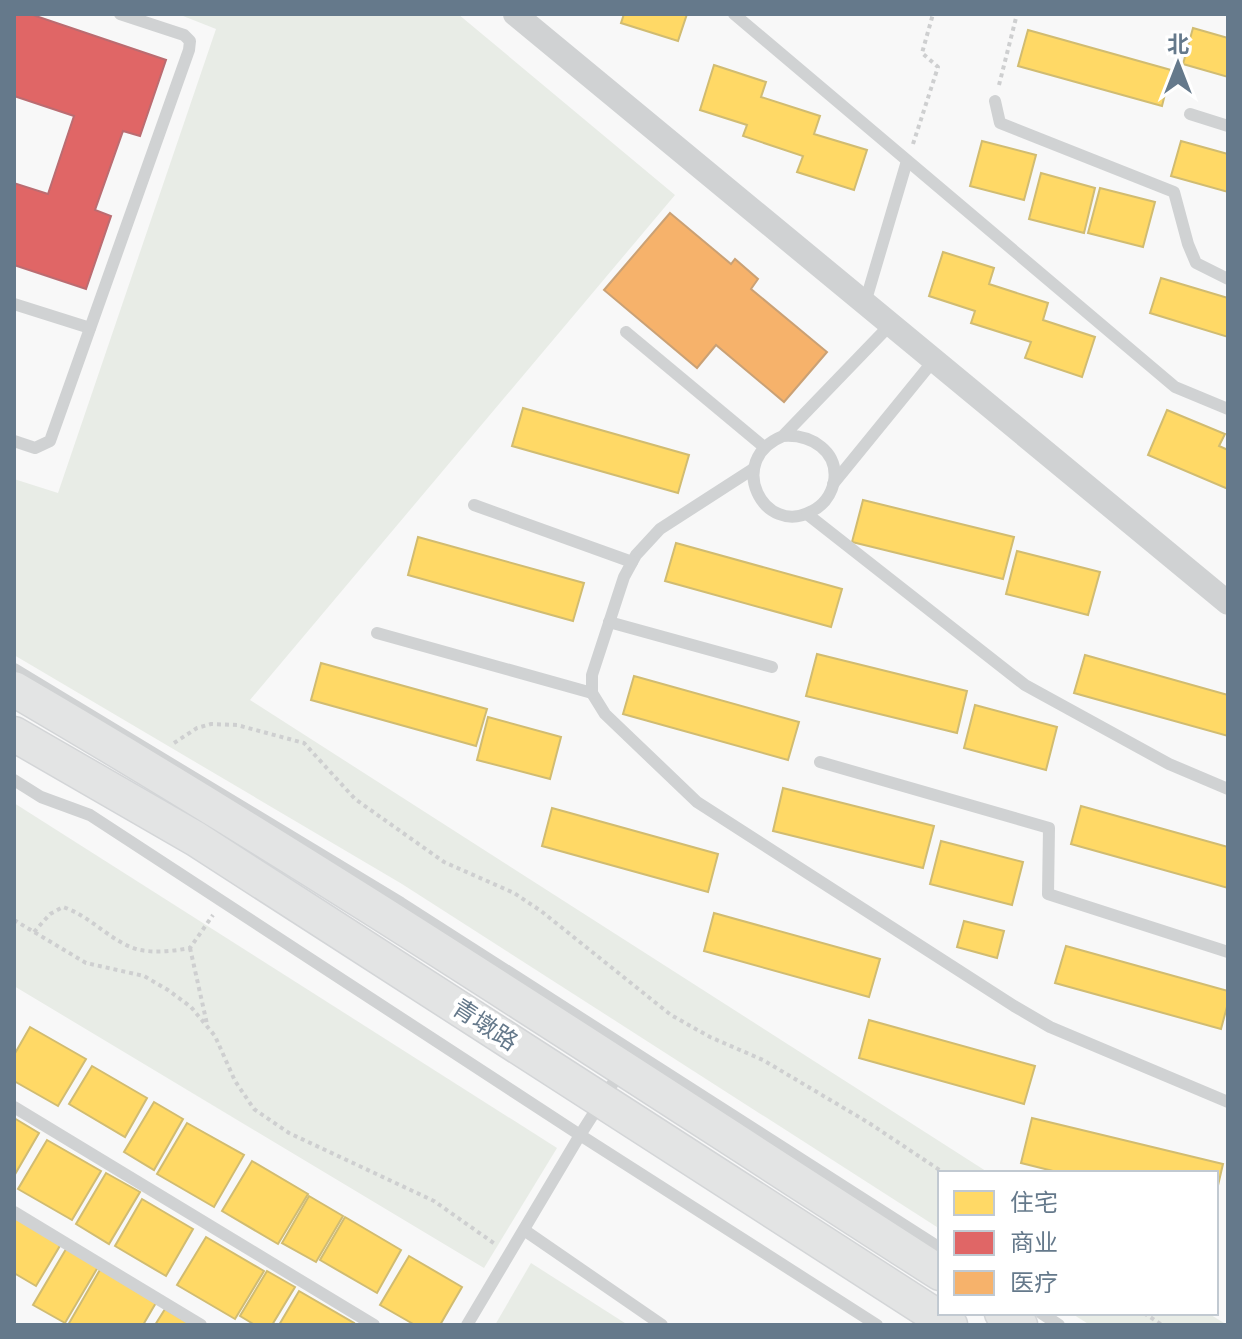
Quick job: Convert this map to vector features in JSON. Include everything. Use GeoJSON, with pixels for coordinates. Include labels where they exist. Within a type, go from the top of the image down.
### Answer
{"type":"FeatureCollection","features":[{"type":"Feature","properties":{"kind":"main road","name":"青墩路"},"geometry":{"type":"LineString","coordinates":[[14,689],[161,775],[938,1272]]}},
{"type":"Feature","properties":{"kind":"main road","name":"青墩路"},"geometry":{"type":"LineString","coordinates":[[14,734],[196,839],[950,1325]]}},
{"type":"Feature","properties":{"kind":"street"},"geometry":{"type":"LineString","coordinates":[[515,14],[1228,603]]}},
{"type":"Feature","properties":{"kind":"lane"},"geometry":{"type":"LineString","coordinates":[[14,441],[35,448],[50,441],[189,50],[190,41],[184,35],[120,14]]}},
{"type":"Feature","properties":{"kind":"lane"},"geometry":{"type":"LineString","coordinates":[[734,14],[1175,387],[1228,409]]}},
{"type":"Feature","properties":{"kind":"lane"},"geometry":{"type":"LineString","coordinates":[[995,101],[1000,123],[1174,192],[1196,263],[1228,279]]}},
{"type":"Feature","properties":{"kind":"lane"},"geometry":{"type":"LineString","coordinates":[[1190,114],[1228,126]]}},
{"type":"Feature","properties":{"kind":"lane"},"geometry":{"type":"LineString","coordinates":[[865,303],[907,161]]}},
{"type":"Feature","properties":{"kind":"lane"},"geometry":{"type":"LineString","coordinates":[[14,304],[90,328]]}},
{"type":"Feature","properties":{"kind":"lane"},"geometry":{"type":"LineString","coordinates":[[891,324],[783,436],[764,447],[753,469],[660,529],[632,562],[624,577],[592,675],[592,693],[605,714],[697,802],[723,819],[1050,1027],[1228,1102]]}},
{"type":"Feature","properties":{"kind":"lane"},"geometry":{"type":"LineString","coordinates":[[626,332],[764,447]]}},
{"type":"Feature","properties":{"kind":"lane"},"geometry":{"type":"LineString","coordinates":[[753,469],[757,493],[767,507],[785,515],[807,514],[824,503],[833,484],[934,360]]}},
{"type":"Feature","properties":{"kind":"lane"},"geometry":{"type":"LineString","coordinates":[[783,436],[797,435],[822,446],[830,457],[834,471],[833,484]]}},
{"type":"Feature","properties":{"kind":"lane"},"geometry":{"type":"LineString","coordinates":[[474,505],[632,562]]}},
{"type":"Feature","properties":{"kind":"lane"},"geometry":{"type":"LineString","coordinates":[[807,514],[1025,685],[1169,764],[1228,789]]}},
{"type":"Feature","properties":{"kind":"lane"},"geometry":{"type":"LineString","coordinates":[[609,622],[772,667]]}},
{"type":"Feature","properties":{"kind":"lane"},"geometry":{"type":"LineString","coordinates":[[377,633],[592,693]]}},
{"type":"Feature","properties":{"kind":"lane"},"geometry":{"type":"LineString","coordinates":[[14,669],[401,903],[938,1247]]}},
{"type":"Feature","properties":{"kind":"lane"},"geometry":{"type":"LineString","coordinates":[[820,762],[1049,828],[1048,894],[1228,952]]}},
{"type":"Feature","properties":{"kind":"lane"},"geometry":{"type":"LineString","coordinates":[[14,780],[41,797],[90,815],[877,1325]]}},
{"type":"Feature","properties":{"kind":"lane"},"geometry":{"type":"LineString","coordinates":[[467,1325],[622,1069]]}},
{"type":"Feature","properties":{"kind":"lane"},"geometry":{"type":"LineString","coordinates":[[14,1107],[374,1325]]}},
{"type":"Feature","properties":{"kind":"lane"},"geometry":{"type":"LineString","coordinates":[[14,1212],[201,1325]]}},
{"type":"Feature","properties":{"kind":"lane"},"geometry":{"type":"LineString","coordinates":[[524,1230],[662,1325]]}},
{"type":"Feature","properties":{"kind":"path"},"geometry":{"type":"LineString","coordinates":[[907,161],[938,67],[922,53],[933,14]]}},
{"type":"Feature","properties":{"kind":"path"},"geometry":{"type":"LineString","coordinates":[[995,101],[1017,14]]}},
{"type":"Feature","properties":{"kind":"path"},"geometry":{"type":"LineString","coordinates":[[157,754],[197,728],[211,724],[237,725],[304,743],[355,799],[444,862],[514,893],[541,911],[671,1015],[710,1037],[763,1060],[880,1130],[941,1171]]}},
{"type":"Feature","properties":{"kind":"path"},"geometry":{"type":"LineString","coordinates":[[34,932],[50,914],[63,907],[79,912],[130,947],[141,951],[190,948],[222,902]]}},
{"type":"Feature","properties":{"kind":"path"},"geometry":{"type":"LineString","coordinates":[[14,920],[86,963],[144,976],[191,1007],[215,1036],[235,1081],[254,1109],[289,1133],[434,1201],[510,1254]]}},
{"type":"Feature","properties":{"kind":"path"},"geometry":{"type":"LineString","coordinates":[[190,948],[207,1026]]}},
{"type":"Feature","properties":{"kind":"shaded area"},"geometry":{"type":"Polygon","coordinates":[[[178,14],[458,14],[675,195],[250,700],[986,1171],[938,1171],[938,1228],[402,884],[14,655],[14,479],[58,493],[216,29],[178,14]]]}},
{"type":"Feature","properties":{"kind":"shaded area"},"geometry":{"type":"Polygon","coordinates":[[[14,803],[557,1148],[484,1268],[14,986],[14,803]]]}},
{"type":"Feature","properties":{"kind":"shaded area"},"geometry":{"type":"Polygon","coordinates":[[[531,1263],[628,1325],[495,1325],[531,1263]]]}},
{"type":"Feature","properties":{"kind":"shaded area"},"geometry":{"type":"Polygon","coordinates":[[[1074,1315],[1211,1315],[1227,1325],[1090,1325],[1074,1315]]]}},
{"type":"Feature","properties":{"kind":"building: 住宅"},"geometry":{"type":"Polygon","coordinates":[[[624,14],[687,14],[678,41],[621,23],[624,14]]]}},
{"type":"Feature","properties":{"kind":"building: 住宅"},"geometry":{"type":"Polygon","coordinates":[[[1193,28],[1228,38],[1228,77],[1183,64],[1193,28]]]}},
{"type":"Feature","properties":{"kind":"building: 住宅"},"geometry":{"type":"Polygon","coordinates":[[[1028,30],[1171,70],[1162,106],[1018,66],[1028,30]]]}},
{"type":"Feature","properties":{"kind":"building: 住宅"},"geometry":{"type":"Polygon","coordinates":[[[714,65],[766,82],[761,97],[820,116],[814,134],[867,150],[854,190],[797,172],[803,156],[743,136],[747,125],[700,110],[714,65]]]}},
{"type":"Feature","properties":{"kind":"building: 住宅"},"geometry":{"type":"Polygon","coordinates":[[[982,141],[1036,155],[1024,200],[970,186],[982,141]]]}},
{"type":"Feature","properties":{"kind":"building: 住宅"},"geometry":{"type":"Polygon","coordinates":[[[1181,141],[1228,154],[1228,192],[1171,176],[1181,141]]]}},
{"type":"Feature","properties":{"kind":"building: 住宅"},"geometry":{"type":"Polygon","coordinates":[[[1041,173],[1095,188],[1084,233],[1029,219],[1041,173]]]}},
{"type":"Feature","properties":{"kind":"building: 住宅"},"geometry":{"type":"Polygon","coordinates":[[[1100,188],[1155,202],[1143,247],[1088,233],[1100,188]]]}},
{"type":"Feature","properties":{"kind":"building: 住宅"},"geometry":{"type":"Polygon","coordinates":[[[943,252],[994,268],[989,284],[1048,303],[1043,320],[1095,337],[1082,377],[1025,358],[1031,342],[971,323],[975,311],[929,296],[943,252]]]}},
{"type":"Feature","properties":{"kind":"building: 住宅"},"geometry":{"type":"Polygon","coordinates":[[[1161,278],[1228,298],[1228,337],[1150,313],[1161,278]]]}},
{"type":"Feature","properties":{"kind":"building: 住宅"},"geometry":{"type":"Polygon","coordinates":[[[523,408],[689,455],[678,493],[512,446],[523,408]]]}},
{"type":"Feature","properties":{"kind":"building: 住宅"},"geometry":{"type":"Polygon","coordinates":[[[1167,410],[1225,434],[1219,446],[1228,450],[1228,489],[1148,455],[1167,410]]]}},
{"type":"Feature","properties":{"kind":"building: 住宅"},"geometry":{"type":"Polygon","coordinates":[[[863,500],[1014,537],[1003,579],[852,542],[863,500]]]}},
{"type":"Feature","properties":{"kind":"building: 住宅"},"geometry":{"type":"Polygon","coordinates":[[[418,537],[584,583],[573,621],[408,575],[418,537]]]}},
{"type":"Feature","properties":{"kind":"building: 住宅"},"geometry":{"type":"Polygon","coordinates":[[[676,543],[842,589],[831,627],[665,581],[676,543]]]}},
{"type":"Feature","properties":{"kind":"building: 住宅"},"geometry":{"type":"Polygon","coordinates":[[[1017,551],[1100,572],[1088,615],[1006,594],[1017,551]]]}},
{"type":"Feature","properties":{"kind":"building: 住宅"},"geometry":{"type":"Polygon","coordinates":[[[817,654],[967,691],[957,733],[806,696],[817,654]]]}},
{"type":"Feature","properties":{"kind":"building: 住宅"},"geometry":{"type":"Polygon","coordinates":[[[1085,655],[1228,695],[1228,736],[1074,693],[1085,655]]]}},
{"type":"Feature","properties":{"kind":"building: 住宅"},"geometry":{"type":"Polygon","coordinates":[[[321,663],[487,709],[476,746],[311,700],[321,663]]]}},
{"type":"Feature","properties":{"kind":"building: 住宅"},"geometry":{"type":"Polygon","coordinates":[[[634,676],[799,722],[788,760],[623,714],[634,676]]]}},
{"type":"Feature","properties":{"kind":"building: 住宅"},"geometry":{"type":"Polygon","coordinates":[[[975,705],[1057,727],[1046,770],[964,748],[975,705]]]}},
{"type":"Feature","properties":{"kind":"building: 住宅"},"geometry":{"type":"Polygon","coordinates":[[[488,717],[561,737],[550,779],[477,760],[488,717]]]}},
{"type":"Feature","properties":{"kind":"building: 住宅"},"geometry":{"type":"Polygon","coordinates":[[[783,788],[934,826],[923,868],[773,831],[783,788]]]}},
{"type":"Feature","properties":{"kind":"building: 住宅"},"geometry":{"type":"Polygon","coordinates":[[[1081,806],[1228,847],[1228,888],[1071,844],[1081,806]]]}},
{"type":"Feature","properties":{"kind":"building: 住宅"},"geometry":{"type":"Polygon","coordinates":[[[552,808],[718,854],[708,892],[542,846],[552,808]]]}},
{"type":"Feature","properties":{"kind":"building: 住宅"},"geometry":{"type":"Polygon","coordinates":[[[941,841],[1023,862],[1012,905],[930,884],[941,841]]]}},
{"type":"Feature","properties":{"kind":"building: 住宅"},"geometry":{"type":"Polygon","coordinates":[[[714,913],[880,959],[869,997],[704,951],[714,913]]]}},
{"type":"Feature","properties":{"kind":"building: 住宅"},"geometry":{"type":"Polygon","coordinates":[[[964,921],[1004,931],[997,958],[957,947],[964,921]]]}},
{"type":"Feature","properties":{"kind":"building: 住宅"},"geometry":{"type":"Polygon","coordinates":[[[1066,946],[1228,991],[1221,1029],[1055,983],[1066,946]]]}},
{"type":"Feature","properties":{"kind":"building: 住宅"},"geometry":{"type":"Polygon","coordinates":[[[869,1020],[1035,1066],[1024,1104],[859,1058],[869,1020]]]}},
{"type":"Feature","properties":{"kind":"building: 住宅"},"geometry":{"type":"Polygon","coordinates":[[[30,1027],[86,1059],[58,1106],[14,1081],[14,1055],[30,1027]]]}},
{"type":"Feature","properties":{"kind":"building: 住宅"},"geometry":{"type":"Polygon","coordinates":[[[92,1066],[147,1098],[125,1137],[69,1104],[92,1066]]]}},
{"type":"Feature","properties":{"kind":"building: 住宅"},"geometry":{"type":"Polygon","coordinates":[[[154,1102],[183,1119],[154,1170],[124,1152],[154,1102]]]}},
{"type":"Feature","properties":{"kind":"building: 住宅"},"geometry":{"type":"Polygon","coordinates":[[[14,1118],[39,1133],[14,1176],[14,1118]]]}},
{"type":"Feature","properties":{"kind":"building: 住宅"},"geometry":{"type":"Polygon","coordinates":[[[1032,1118],[1223,1164],[1218,1185],[1218,1171],[1053,1171],[1021,1163],[1032,1118]]]}},
{"type":"Feature","properties":{"kind":"building: 住宅"},"geometry":{"type":"Polygon","coordinates":[[[187,1123],[244,1155],[214,1207],[157,1174],[187,1123]]]}},
{"type":"Feature","properties":{"kind":"building: 住宅"},"geometry":{"type":"Polygon","coordinates":[[[47,1140],[101,1171],[72,1220],[18,1189],[47,1140]]]}},
{"type":"Feature","properties":{"kind":"building: 住宅"},"geometry":{"type":"Polygon","coordinates":[[[252,1161],[308,1194],[278,1244],[222,1211],[252,1161]]]}},
{"type":"Feature","properties":{"kind":"building: 住宅"},"geometry":{"type":"Polygon","coordinates":[[[106,1173],[140,1192],[109,1244],[76,1224],[106,1173]]]}},
{"type":"Feature","properties":{"kind":"building: 住宅"},"geometry":{"type":"Polygon","coordinates":[[[309,1196],[343,1216],[316,1262],[282,1243],[309,1196]]]}},
{"type":"Feature","properties":{"kind":"building: 住宅"},"geometry":{"type":"Polygon","coordinates":[[[142,1199],[193,1229],[166,1276],[115,1246],[142,1199]]]}},
{"type":"Feature","properties":{"kind":"building: 住宅"},"geometry":{"type":"Polygon","coordinates":[[[14,1217],[61,1244],[36,1286],[14,1273],[14,1217]]]}},
{"type":"Feature","properties":{"kind":"building: 住宅"},"geometry":{"type":"Polygon","coordinates":[[[345,1217],[401,1250],[377,1293],[320,1260],[345,1217]]]}},
{"type":"Feature","properties":{"kind":"building: 住宅"},"geometry":{"type":"Polygon","coordinates":[[[206,1237],[264,1271],[235,1319],[177,1285],[206,1237]]]}},
{"type":"Feature","properties":{"kind":"building: 住宅"},"geometry":{"type":"Polygon","coordinates":[[[66,1249],[98,1267],[65,1323],[33,1305],[66,1249]]]}},
{"type":"Feature","properties":{"kind":"building: 住宅"},"geometry":{"type":"Polygon","coordinates":[[[409,1256],[462,1287],[440,1325],[415,1325],[380,1305],[409,1256]]]}},
{"type":"Feature","properties":{"kind":"building: 住宅"},"geometry":{"type":"Polygon","coordinates":[[[101,1268],[157,1301],[143,1325],[68,1325],[101,1268]]]}},
{"type":"Feature","properties":{"kind":"building: 住宅"},"geometry":{"type":"Polygon","coordinates":[[[267,1271],[295,1287],[272,1325],[255,1325],[240,1316],[267,1271]]]}},
{"type":"Feature","properties":{"kind":"building: 住宅"},"geometry":{"type":"Polygon","coordinates":[[[299,1291],[354,1323],[353,1325],[279,1325],[299,1291]]]}},
{"type":"Feature","properties":{"kind":"building: 住宅"},"geometry":{"type":"Polygon","coordinates":[[[165,1309],[192,1325],[155,1325],[165,1309]]]}},
{"type":"Feature","properties":{"kind":"building: 商业"},"geometry":{"type":"Polygon","coordinates":[[[14,14],[30,14],[166,60],[140,136],[123,131],[95,210],[111,216],[86,289],[14,265],[14,183],[48,194],[74,116],[14,96],[14,14]]]}},
{"type":"Feature","properties":{"kind":"building: 医疗"},"geometry":{"type":"Polygon","coordinates":[[[670,213],[731,264],[735,259],[758,279],[751,289],[827,352],[784,402],[716,345],[697,368],[604,290],[670,213]]]}}]}
